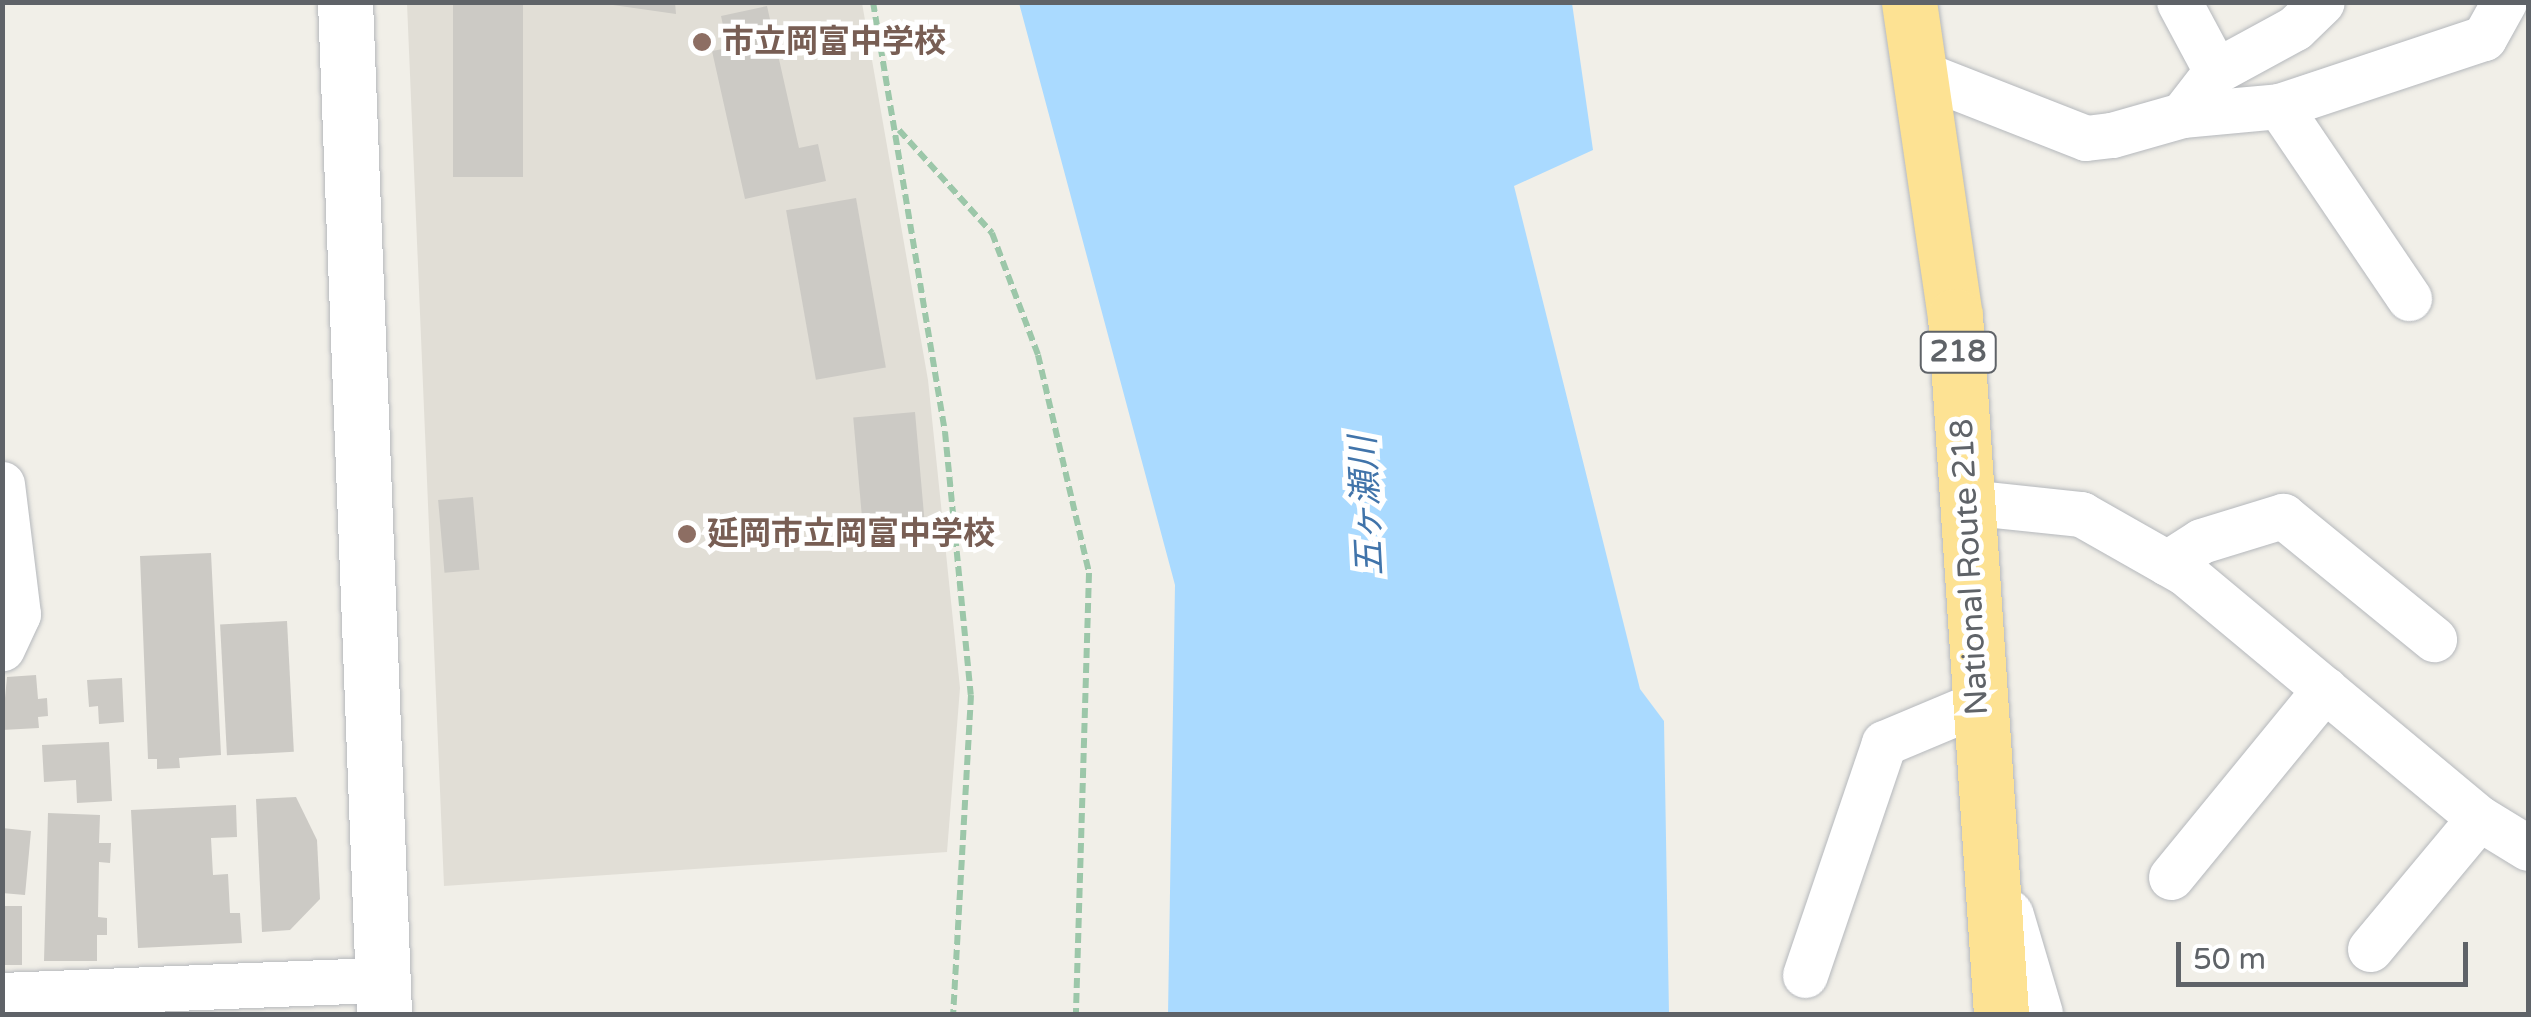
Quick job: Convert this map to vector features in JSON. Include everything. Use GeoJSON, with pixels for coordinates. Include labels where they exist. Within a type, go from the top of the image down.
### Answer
{"type":"FeatureCollection","features":[{"type":"Feature","properties":{"kind":"highway","name":"National Route 218"},"geometry":{"type":"LineString","coordinates":[[1909,2],[1955,316],[1985,846],[2001,1014]]}},
{"type":"Feature","properties":{"kind":"street"},"geometry":{"type":"LineString","coordinates":[[2,995],[384,997],[345,2]]}},
{"type":"Feature","properties":{"kind":"street"},"geometry":{"type":"LineString","coordinates":[[2179,2],[2216,71]]}},
{"type":"Feature","properties":{"kind":"street"},"geometry":{"type":"LineString","coordinates":[[2182,115],[2216,71],[2296,28],[2322,2]]}},
{"type":"Feature","properties":{"kind":"street"},"geometry":{"type":"LineString","coordinates":[[1920,72],[2086,138],[2182,115],[2279,106],[2484,38],[2504,2]]}},
{"type":"Feature","properties":{"kind":"street"},"geometry":{"type":"LineString","coordinates":[[2518,2],[2528,15]]}},
{"type":"Feature","properties":{"kind":"street"},"geometry":{"type":"LineString","coordinates":[[2279,106],[2409,298]]}},
{"type":"Feature","properties":{"kind":"street"},"geometry":{"type":"LineString","coordinates":[[2,484],[18,614],[2,649]]}},
{"type":"Feature","properties":{"kind":"street"},"geometry":{"type":"LineString","coordinates":[[1968,502],[2080,514],[2167,563],[2479,818],[2528,848]]}},
{"type":"Feature","properties":{"kind":"street"},"geometry":{"type":"LineString","coordinates":[[2167,563],[2201,540],[2282,516],[2434,639]]}},
{"type":"Feature","properties":{"kind":"street"},"geometry":{"type":"LineString","coordinates":[[2171,877],[2325,689]]}},
{"type":"Feature","properties":{"kind":"street"},"geometry":{"type":"LineString","coordinates":[[1805,975],[1884,743],[1977,704]]}},
{"type":"Feature","properties":{"kind":"street"},"geometry":{"type":"LineString","coordinates":[[2370,949],[2479,818]]}},
{"type":"Feature","properties":{"kind":"street"},"geometry":{"type":"LineString","coordinates":[[1985,846],[2035,1014]]}},
{"type":"Feature","properties":{"kind":"path"},"geometry":{"type":"LineString","coordinates":[[873,2],[898,129],[945,432],[971,695],[953,1014]]}},
{"type":"Feature","properties":{"kind":"path"},"geometry":{"type":"LineString","coordinates":[[898,129],[992,233],[1038,355],[1089,573],[1076,1014]]}},
{"type":"Feature","properties":{"kind":"shaded area","name":"延岡市立岡富中学校"},"geometry":{"type":"Polygon","coordinates":[[[407,3],[862,3],[928,380],[960,688],[947,852],[444,886],[407,3]]]}},
{"type":"Feature","properties":{"kind":"water","name":"五ヶ瀬川"},"geometry":{"type":"Polygon","coordinates":[[[1019,3],[1572,3],[1593,150],[1514,186],[1640,689],[1664,721],[1669,1014],[1168,1014],[1175,585],[1019,3]]]}},
{"type":"Feature","properties":{"kind":"building"},"geometry":{"type":"Polygon","coordinates":[[[453,2],[523,2],[523,177],[453,177],[453,2]]]}},
{"type":"Feature","properties":{"kind":"building"},"geometry":{"type":"Polygon","coordinates":[[[613,2],[675,2],[676,14],[613,5],[613,2]]]}},
{"type":"Feature","properties":{"kind":"building"},"geometry":{"type":"Polygon","coordinates":[[[767,6],[799,148],[818,144],[826,181],[745,199],[712,51],[728,48],[721,16],[767,6]]]}},
{"type":"Feature","properties":{"kind":"building"},"geometry":{"type":"Polygon","coordinates":[[[856,198],[886,367],[816,380],[786,210],[856,198]]]}},
{"type":"Feature","properties":{"kind":"building"},"geometry":{"type":"Polygon","coordinates":[[[915,412],[925,530],[864,535],[853,417],[915,412]]]}},
{"type":"Feature","properties":{"kind":"building"},"geometry":{"type":"Polygon","coordinates":[[[473,497],[479,570],[444,573],[438,500],[473,497]]]}},
{"type":"Feature","properties":{"kind":"building"},"geometry":{"type":"Polygon","coordinates":[[[211,553],[221,755],[179,758],[180,768],[157,769],[157,759],[148,759],[140,556],[211,553]]]}},
{"type":"Feature","properties":{"kind":"building"},"geometry":{"type":"Polygon","coordinates":[[[287,621],[294,752],[227,755],[220,625],[287,621]]]}},
{"type":"Feature","properties":{"kind":"building"},"geometry":{"type":"Polygon","coordinates":[[[36,675],[38,699],[47,698],[48,716],[38,717],[39,728],[2,730],[7,677],[36,675]]]}},
{"type":"Feature","properties":{"kind":"building"},"geometry":{"type":"Polygon","coordinates":[[[122,678],[124,722],[99,724],[98,706],[89,707],[87,680],[122,678]]]}},
{"type":"Feature","properties":{"kind":"building"},"geometry":{"type":"Polygon","coordinates":[[[109,742],[112,801],[77,803],[76,780],[44,782],[42,745],[109,742]]]}},
{"type":"Feature","properties":{"kind":"building"},"geometry":{"type":"Polygon","coordinates":[[[296,797],[317,840],[320,899],[290,930],[262,932],[256,799],[296,797]]]}},
{"type":"Feature","properties":{"kind":"building"},"geometry":{"type":"Polygon","coordinates":[[[236,805],[237,837],[211,838],[213,875],[228,874],[230,913],[240,913],[242,943],[138,948],[131,810],[236,805]]]}},
{"type":"Feature","properties":{"kind":"building"},"geometry":{"type":"Polygon","coordinates":[[[48,813],[100,815],[99,843],[111,843],[110,863],[99,862],[98,917],[107,918],[107,935],[97,935],[97,961],[44,961],[48,813]]]}},
{"type":"Feature","properties":{"kind":"building"},"geometry":{"type":"Polygon","coordinates":[[[2,828],[31,831],[25,895],[2,893],[2,828]]]}},
{"type":"Feature","properties":{"kind":"building"},"geometry":{"type":"Polygon","coordinates":[[[2,906],[22,906],[22,965],[2,965],[2,906]]]}},
{"type":"Feature","properties":{"kind":"place","name":"市立岡富中学校"},"geometry":{"type":"Point","coordinates":[702,42]}},
{"type":"Feature","properties":{"kind":"place","name":"延岡市立岡富中学校"},"geometry":{"type":"Point","coordinates":[687,534]}}]}
